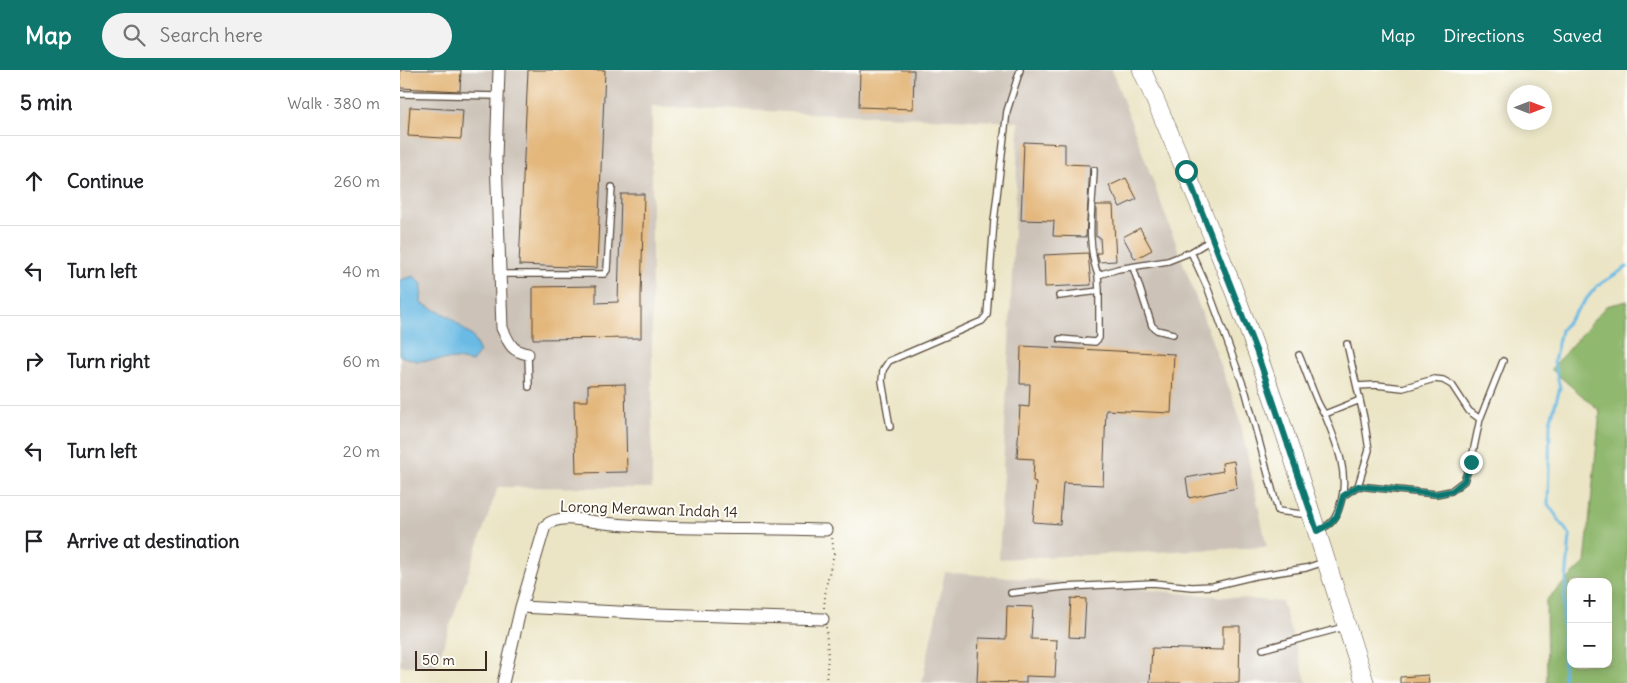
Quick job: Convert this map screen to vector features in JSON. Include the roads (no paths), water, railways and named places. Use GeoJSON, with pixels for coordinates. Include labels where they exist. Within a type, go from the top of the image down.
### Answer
{"type":"FeatureCollection","features":[{"type":"Feature","properties":{"kind":"main road"},"geometry":{"type":"LineString","coordinates":[[1142,70],[1190,180],[1257,353],[1365,683]]}},
{"type":"Feature","properties":{"kind":"street"},"geometry":{"type":"LineString","coordinates":[[499,70],[496,158],[502,328],[510,345],[518,352],[528,354]]}},
{"type":"Feature","properties":{"kind":"street","name":"Lorong Merawan Indah 14"},"geometry":{"type":"LineString","coordinates":[[503,683],[521,607],[545,526],[549,522],[567,519],[678,528],[826,530]]}},
{"type":"Feature","properties":{"kind":"street"},"geometry":{"type":"LineString","coordinates":[[521,607],[657,614],[823,619]]}},
{"type":"Feature","properties":{"kind":"lane"},"geometry":{"type":"LineString","coordinates":[[890,427],[882,381],[883,370],[889,361],[982,321],[987,316],[994,221],[1007,111],[1020,70]]}},
{"type":"Feature","properties":{"kind":"lane"},"geometry":{"type":"LineString","coordinates":[[400,94],[498,96]]}},
{"type":"Feature","properties":{"kind":"lane"},"geometry":{"type":"LineString","coordinates":[[1060,340],[1096,342],[1099,338],[1098,275],[1093,260],[1090,232],[1094,199],[1094,170]]}},
{"type":"Feature","properties":{"kind":"lane"},"geometry":{"type":"LineString","coordinates":[[501,274],[604,274],[607,270],[612,187]]}},
{"type":"Feature","properties":{"kind":"lane"},"geometry":{"type":"LineString","coordinates":[[1098,275],[1168,261],[1191,252],[1213,239]]}},
{"type":"Feature","properties":{"kind":"lane"},"geometry":{"type":"LineString","coordinates":[[1191,252],[1208,289],[1246,393],[1278,511],[1314,523],[1330,524],[1337,516],[1343,496],[1345,481],[1341,458],[1325,414],[1316,400],[1299,355]]}},
{"type":"Feature","properties":{"kind":"lane"},"geometry":{"type":"LineString","coordinates":[[1133,267],[1152,326],[1157,330],[1173,334]]}},
{"type":"Feature","properties":{"kind":"lane"},"geometry":{"type":"LineString","coordinates":[[1059,296],[1099,291]]}},
{"type":"Feature","properties":{"kind":"lane"},"geometry":{"type":"LineString","coordinates":[[1343,496],[1358,486],[1369,450],[1347,344]]}},
{"type":"Feature","properties":{"kind":"lane"},"geometry":{"type":"LineString","coordinates":[[528,354],[529,387]]}},
{"type":"Feature","properties":{"kind":"lane"},"geometry":{"type":"LineString","coordinates":[[1358,486],[1436,494],[1452,491],[1464,481],[1471,462],[1480,419],[1503,361]]}},
{"type":"Feature","properties":{"kind":"lane"},"geometry":{"type":"LineString","coordinates":[[1357,386],[1376,385],[1403,388],[1434,379],[1443,380],[1452,385],[1469,411],[1480,419]]}},
{"type":"Feature","properties":{"kind":"lane"},"geometry":{"type":"LineString","coordinates":[[1325,414],[1360,400]]}},
{"type":"Feature","properties":{"kind":"lane"},"geometry":{"type":"LineString","coordinates":[[1011,593],[1064,587],[1153,583],[1192,587],[1213,586],[1255,576],[1306,568],[1326,562]]}},
{"type":"Feature","properties":{"kind":"lane"},"geometry":{"type":"LineString","coordinates":[[1263,648],[1346,626]]}},
{"type":"Feature","properties":{"kind":"water"},"geometry":{"type":"Polygon","coordinates":[[[414,276],[422,284],[421,303],[450,317],[473,337],[480,352],[472,362],[457,359],[417,361],[400,356],[400,280],[414,276]]]}},
{"type":"Feature","properties":{"kind":"waterway"},"geometry":{"type":"LineString","coordinates":[[1564,683],[1563,616],[1570,536],[1548,504],[1550,422],[1560,388],[1554,362],[1561,330],[1597,286],[1627,267]]}}]}
